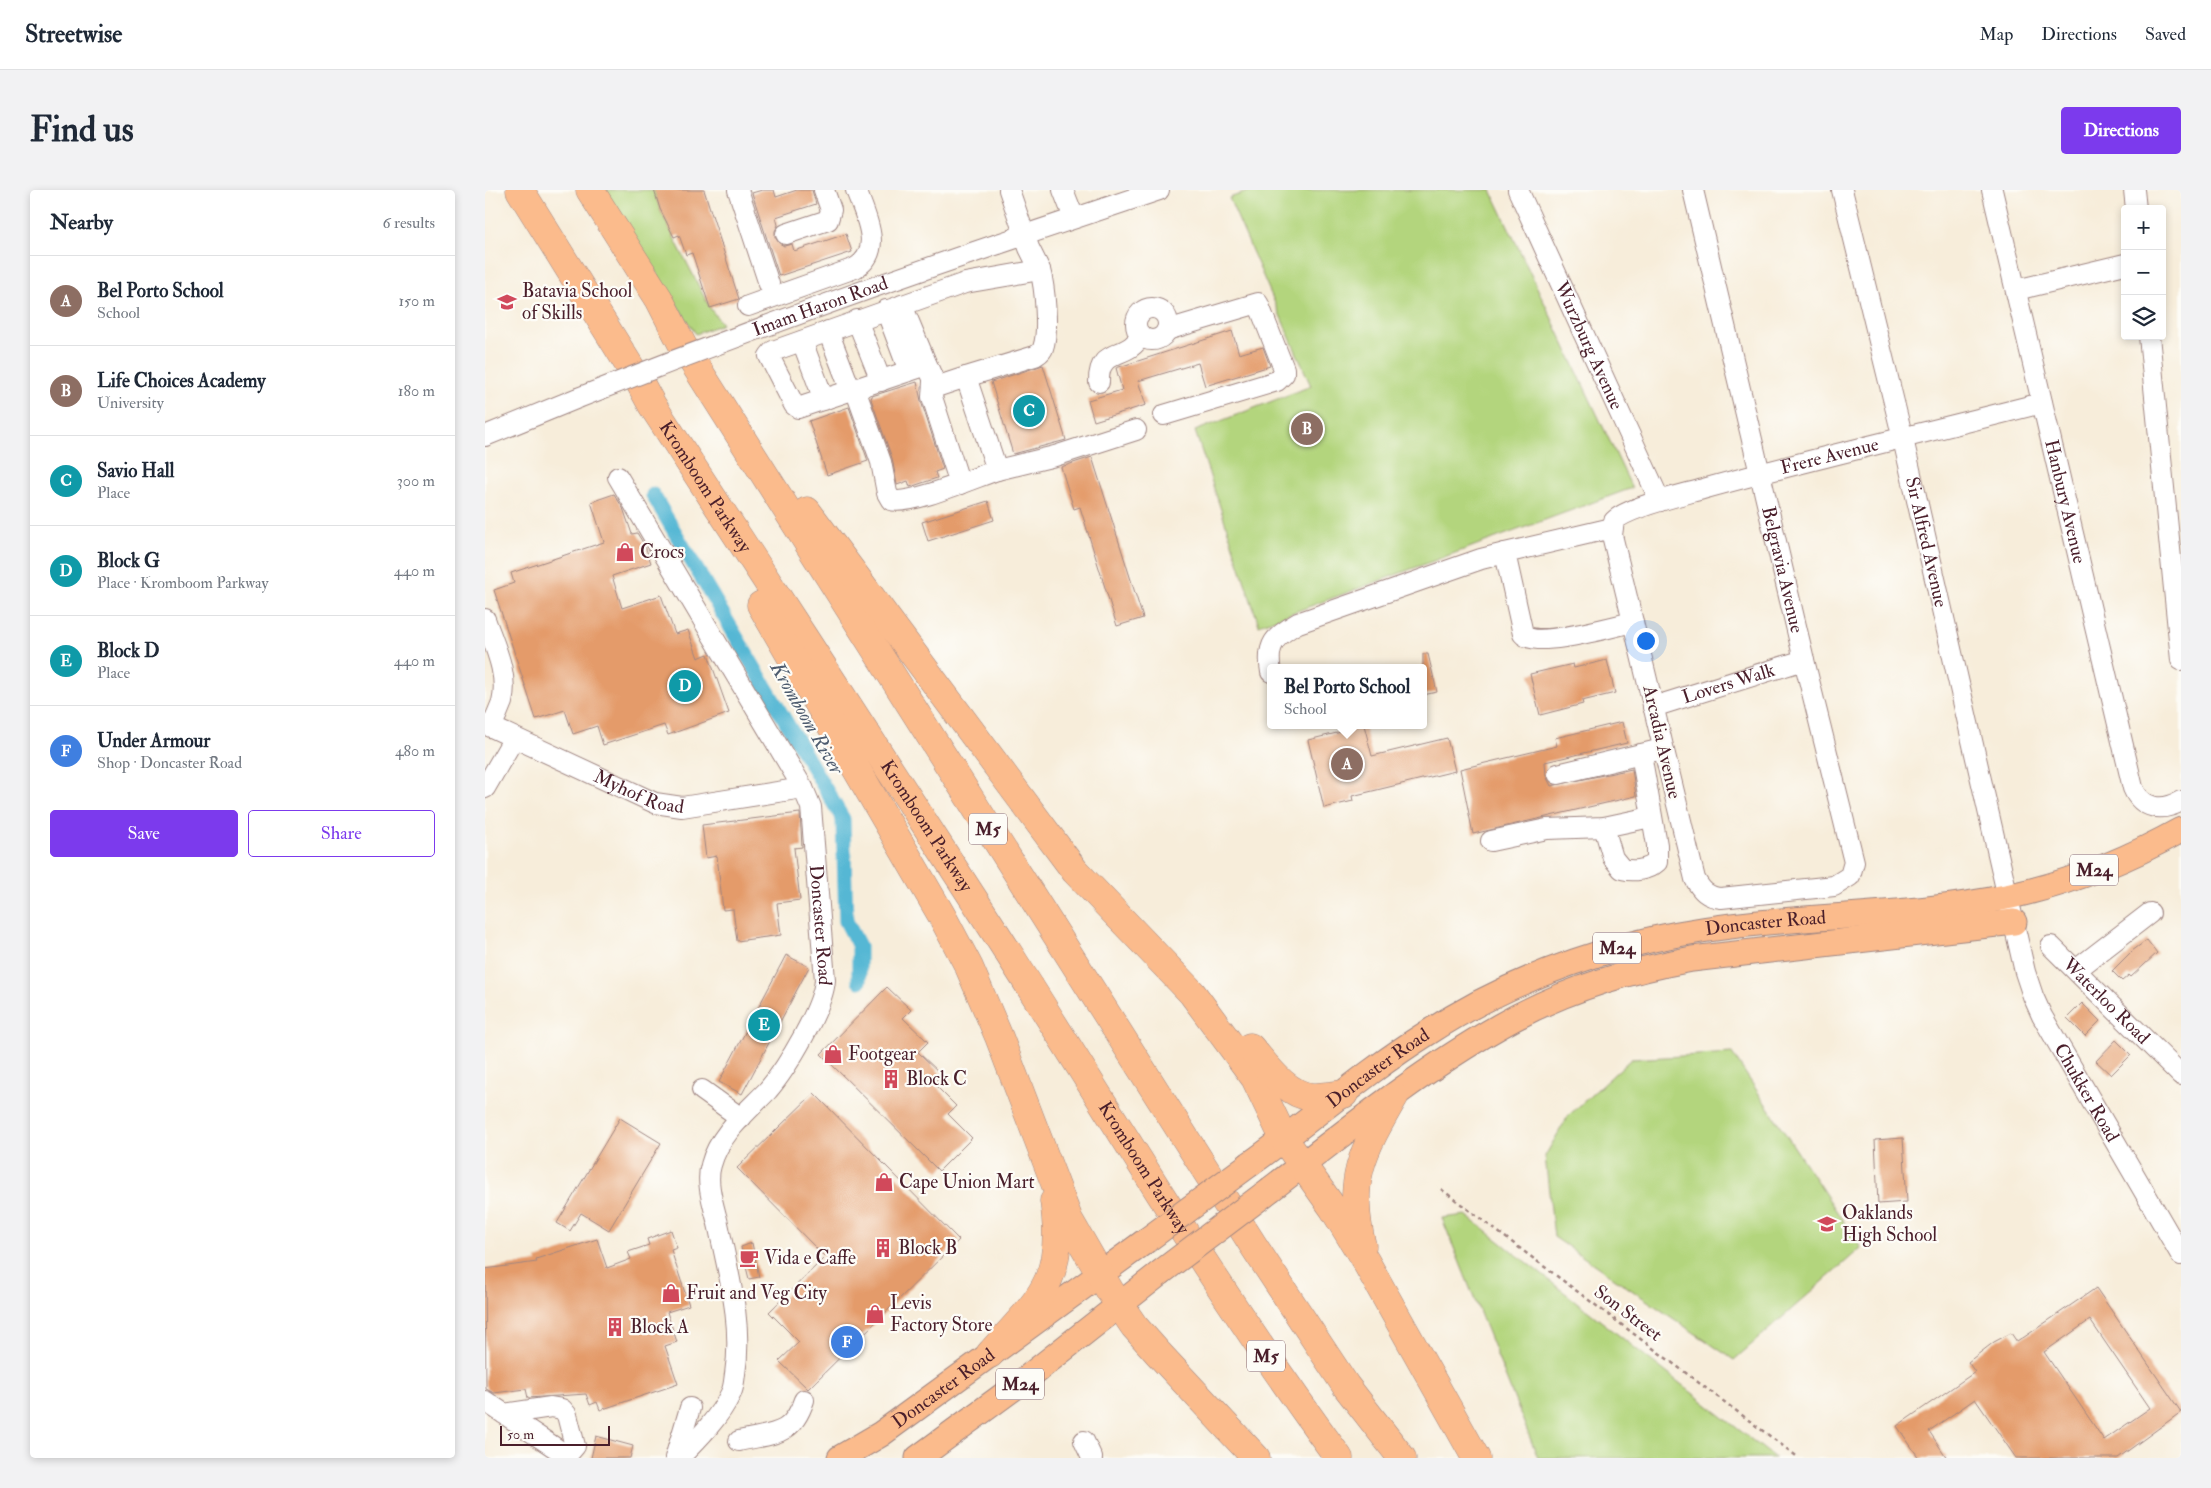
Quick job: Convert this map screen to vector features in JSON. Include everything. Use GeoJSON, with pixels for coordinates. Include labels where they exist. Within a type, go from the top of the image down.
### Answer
{"type":"FeatureCollection","features":[{"type":"Feature","properties":{"kind":"highway","name":"Kromboom Parkway"},"geometry":{"type":"LineString","coordinates":[[521,190],[652,405],[992,927],[1206,1266],[1269,1360],[1339,1458]]}},
{"type":"Feature","properties":{"kind":"highway","name":"M5"},"geometry":{"type":"LineString","coordinates":[[590,190],[659,299],[683,346],[1244,1231],[1346,1386],[1402,1458]]}},
{"type":"Feature","properties":{"kind":"highway"},"geometry":{"type":"LineString","coordinates":[[659,299],[826,537],[1075,871],[1192,993],[1291,1089],[1303,1095],[1314,1097],[1344,1094]]}},
{"type":"Feature","properties":{"kind":"highway"},"geometry":{"type":"LineString","coordinates":[[652,405],[679,465],[707,516],[800,671],[965,958],[1002,1045],[1069,1220],[1100,1275],[1119,1306],[1158,1353],[1256,1458]]}},
{"type":"Feature","properties":{"kind":"highway"},"geometry":{"type":"LineString","coordinates":[[1192,993],[1255,1078],[1285,1139],[1366,1262],[1476,1458]]}},
{"type":"Feature","properties":{"kind":"highway"},"geometry":{"type":"LineString","coordinates":[[1366,1262],[1356,1215],[1355,1194],[1358,1172],[1365,1149],[1394,1097]]}},
{"type":"Feature","properties":{"kind":"highway"},"geometry":{"type":"LineString","coordinates":[[991,1354],[1030,1311],[1047,1287],[1055,1264],[1056,1214],[1050,1171]]}},
{"type":"Feature","properties":{"kind":"main road","name":"M24"},"geometry":{"type":"LineString","coordinates":[[2009,897],[2046,887],[2117,862],[2181,830]]}},
{"type":"Feature","properties":{"kind":"main road","name":"Doncaster Road"},"geometry":{"type":"LineString","coordinates":[[841,1458],[881,1434],[1426,1034],[1486,999],[1564,965],[1631,944],[1730,925],[1923,909],[2009,897]]}},
{"type":"Feature","properties":{"kind":"main road","name":"Doncaster Road"},"geometry":{"type":"LineString","coordinates":[[918,1458],[1023,1381],[1303,1164],[1448,1058],[1501,1025],[1572,992],[1629,974],[1693,959],[2014,922]]}},
{"type":"Feature","properties":{"kind":"street"},"geometry":{"type":"LineString","coordinates":[[738,190],[769,284]]}},
{"type":"Feature","properties":{"kind":"street"},"geometry":{"type":"LineString","coordinates":[[786,234],[828,220],[831,214],[824,190]]}},
{"type":"Feature","properties":{"kind":"street"},"geometry":{"type":"LineString","coordinates":[[748,306],[855,268],[864,262],[870,253],[872,241],[857,190]]}},
{"type":"Feature","properties":{"kind":"street"},"geometry":{"type":"LineString","coordinates":[[1009,190],[1040,270],[1045,287],[1045,336],[1042,351],[1035,356],[939,386],[923,373],[881,381],[803,408],[797,407],[769,358],[773,351],[965,283],[1040,270]]}},
{"type":"Feature","properties":{"kind":"street"},"geometry":{"type":"LineString","coordinates":[[1063,190],[1073,218]]}},
{"type":"Feature","properties":{"kind":"street","name":"Imam Haron Road"},"geometry":{"type":"LineString","coordinates":[[485,436],[578,398],[845,296],[1159,190]]}},
{"type":"Feature","properties":{"kind":"street","name":"Wurzburg Avenue"},"geometry":{"type":"LineString","coordinates":[[1518,190],[1660,501]]}},
{"type":"Feature","properties":{"kind":"street","name":"Belgravia Avenue"},"geometry":{"type":"LineString","coordinates":[[1693,190],[1804,660],[1854,862],[1850,876],[1839,884],[1779,891]]}},
{"type":"Feature","properties":{"kind":"street","name":"Sir Alfred Avenue"},"geometry":{"type":"LineString","coordinates":[[1842,190],[1903,439],[2014,922]]}},
{"type":"Feature","properties":{"kind":"street","name":"Hanbury Avenue"},"geometry":{"type":"LineString","coordinates":[[1992,190],[2133,788],[2138,798],[2150,806],[2165,808],[2181,801]]}},
{"type":"Feature","properties":{"kind":"street"},"geometry":{"type":"LineString","coordinates":[[2134,190],[2136,205]]}},
{"type":"Feature","properties":{"kind":"street"},"geometry":{"type":"LineString","coordinates":[[2016,290],[2121,265]]}},
{"type":"Feature","properties":{"kind":"street"},"geometry":{"type":"LineString","coordinates":[[1164,415],[1277,381],[1283,374],[1284,369],[1258,302],[1167,330],[1159,339],[1146,339],[1141,335],[1137,330],[1137,318],[1141,313],[1152,308],[1164,312],[1168,324],[1167,330]]}},
{"type":"Feature","properties":{"kind":"street"},"geometry":{"type":"LineString","coordinates":[[894,307],[932,397],[960,484]]}},
{"type":"Feature","properties":{"kind":"street"},"geometry":{"type":"LineString","coordinates":[[857,320],[881,381]]}},
{"type":"Feature","properties":{"kind":"street"},"geometry":{"type":"LineString","coordinates":[[828,331],[881,462],[887,493],[891,500],[902,501],[960,484],[997,470],[1055,456],[1137,430]]}},
{"type":"Feature","properties":{"kind":"street"},"geometry":{"type":"LineString","coordinates":[[1099,382],[1098,370],[1103,362],[1127,349],[1139,340],[1141,335]]}},
{"type":"Feature","properties":{"kind":"street"},"geometry":{"type":"LineString","coordinates":[[2150,340],[2173,496],[2181,660]]}},
{"type":"Feature","properties":{"kind":"street"},"geometry":{"type":"LineString","coordinates":[[801,341],[824,400]]}},
{"type":"Feature","properties":{"kind":"street"},"geometry":{"type":"LineString","coordinates":[[966,377],[997,470]]}},
{"type":"Feature","properties":{"kind":"street","name":"Frere Avenue"},"geometry":{"type":"LineString","coordinates":[[1270,664],[1269,656],[1274,641],[1285,630],[1298,623],[1481,559],[1615,522],[1660,501],[1761,473],[2042,403]]}},
{"type":"Feature","properties":{"kind":"street","name":"Doncaster Road"},"geometry":{"type":"LineString","coordinates":[[618,477],[803,788],[811,807],[824,989],[817,1010],[774,1082],[741,1118],[719,1146],[710,1165],[709,1174],[734,1298],[737,1340],[736,1365],[732,1389],[705,1429],[679,1458]]}},
{"type":"Feature","properties":{"kind":"street","name":"Arcadia Avenue"},"geometry":{"type":"LineString","coordinates":[[1615,522],[1633,622],[1698,886],[1714,898],[1779,891]]}},
{"type":"Feature","properties":{"kind":"street"},"geometry":{"type":"LineString","coordinates":[[1505,553],[1525,637],[1546,640],[1633,622]]}},
{"type":"Feature","properties":{"kind":"street"},"geometry":{"type":"LineString","coordinates":[[485,619],[501,666],[504,682],[502,703],[488,726]]}},
{"type":"Feature","properties":{"kind":"street","name":"Lovers Walk"},"geometry":{"type":"LineString","coordinates":[[1653,707],[1804,660]]}},
{"type":"Feature","properties":{"kind":"street","name":"Myhof Road"},"geometry":{"type":"LineString","coordinates":[[488,726],[655,803],[670,806],[681,807],[803,788]]}},
{"type":"Feature","properties":{"kind":"street"},"geometry":{"type":"LineString","coordinates":[[485,788],[514,738]]}},
{"type":"Feature","properties":{"kind":"street"},"geometry":{"type":"LineString","coordinates":[[1558,774],[1663,748]]}},
{"type":"Feature","properties":{"kind":"street"},"geometry":{"type":"LineString","coordinates":[[1605,826],[1617,865],[1622,869],[1633,871],[1647,868],[1657,862],[1657,845],[1641,754]]}},
{"type":"Feature","properties":{"kind":"street"},"geometry":{"type":"LineString","coordinates":[[1491,841],[1547,829],[1605,826],[1651,817]]}},
{"type":"Feature","properties":{"kind":"street"},"geometry":{"type":"LineString","coordinates":[[2076,970],[2150,913]]}},
{"type":"Feature","properties":{"kind":"street","name":"Chukker Road"},"geometry":{"type":"LineString","coordinates":[[2014,922],[2025,972],[2042,1016],[2181,1255]]}},
{"type":"Feature","properties":{"kind":"street","name":"Waterloo Road"},"geometry":{"type":"LineString","coordinates":[[2051,946],[2181,1075]]}},
{"type":"Feature","properties":{"kind":"street"},"geometry":{"type":"LineString","coordinates":[[702,1090],[741,1118]]}},
{"type":"Feature","properties":{"kind":"street"},"geometry":{"type":"LineString","coordinates":[[739,1442],[787,1428],[799,1416],[803,1400]]}},
{"type":"Feature","properties":{"kind":"street"},"geometry":{"type":"LineString","coordinates":[[485,1402],[504,1414]]}},
{"type":"Feature","properties":{"kind":"street"},"geometry":{"type":"LineString","coordinates":[[675,1458],[690,1408]]}},
{"type":"Feature","properties":{"kind":"path","name":"Son Street"},"geometry":{"type":"LineString","coordinates":[[1441,1189],[1799,1458]]}},
{"type":"Feature","properties":{"kind":"green space"},"geometry":{"type":"Polygon","coordinates":[[[603,190],[654,190],[660,210],[710,308],[722,324],[696,334],[603,190]]]}},
{"type":"Feature","properties":{"kind":"green space"},"geometry":{"type":"Polygon","coordinates":[[[1253,190],[1491,190],[1632,488],[1259,625],[1195,431],[1311,386],[1229,198],[1253,190]]]}},
{"type":"Feature","properties":{"kind":"green space"},"geometry":{"type":"Polygon","coordinates":[[[1732,1053],[1861,1248],[1734,1360],[1554,1237],[1545,1156],[1568,1116],[1631,1059],[1732,1053]]]}},
{"type":"Feature","properties":{"kind":"green space"},"geometry":{"type":"Polygon","coordinates":[[[1466,1215],[1775,1458],[1538,1458],[1442,1218],[1466,1215]]]}},
{"type":"Feature","properties":{"kind":"building"},"geometry":{"type":"Polygon","coordinates":[[[654,190],[704,190],[739,299],[710,308],[692,253],[686,255],[679,235],[674,237],[660,209],[654,190]]]}},
{"type":"Feature","properties":{"kind":"building"},"geometry":{"type":"Polygon","coordinates":[[[762,190],[774,190],[776,197],[797,190],[812,190],[816,204],[776,217],[778,225],[775,237],[779,243],[784,246],[792,244],[794,251],[846,234],[852,252],[779,276],[752,193],[762,190]]]}},
{"type":"Feature","properties":{"kind":"building"},"geometry":{"type":"Polygon","coordinates":[[[1232,331],[1239,354],[1263,347],[1270,366],[1205,386],[1198,363],[1138,381],[1146,405],[1094,421],[1088,400],[1122,390],[1116,368],[1232,331]]]}},
{"type":"Feature","properties":{"kind":"building"},"geometry":{"type":"Polygon","coordinates":[[[1043,365],[1066,440],[1013,454],[991,382],[1043,365]]]}},
{"type":"Feature","properties":{"kind":"building"},"geometry":{"type":"Polygon","coordinates":[[[917,382],[921,401],[943,469],[935,472],[937,478],[910,487],[908,481],[897,485],[892,458],[871,399],[872,396],[917,382]]]}},
{"type":"Feature","properties":{"kind":"building"},"geometry":{"type":"Polygon","coordinates":[[[849,407],[868,461],[827,475],[809,421],[849,407]]]}},
{"type":"Feature","properties":{"kind":"building"},"geometry":{"type":"Polygon","coordinates":[[[1092,457],[1143,618],[1117,626],[1080,507],[1074,509],[1061,467],[1092,457]]]}},
{"type":"Feature","properties":{"kind":"building"},"geometry":{"type":"Polygon","coordinates":[[[614,494],[623,508],[632,534],[637,533],[645,546],[651,563],[612,576],[622,608],[661,595],[675,634],[688,630],[698,658],[708,654],[729,713],[668,735],[664,725],[603,745],[597,726],[573,734],[565,710],[536,719],[494,590],[514,583],[511,573],[604,542],[591,502],[614,494]]]}},
{"type":"Feature","properties":{"kind":"building"},"geometry":{"type":"Polygon","coordinates":[[[988,501],[994,520],[928,541],[922,522],[988,501]]]}},
{"type":"Feature","properties":{"kind":"building"},"geometry":{"type":"Polygon","coordinates":[[[1423,654],[1428,654],[1437,692],[1427,694],[1427,664],[1423,664],[1423,654]]]}},
{"type":"Feature","properties":{"kind":"building"},"geometry":{"type":"Polygon","coordinates":[[[1607,660],[1615,693],[1582,701],[1583,704],[1540,715],[1530,674],[1573,664],[1574,668],[1607,660]]]}},
{"type":"Feature","properties":{"kind":"building"},"geometry":{"type":"Polygon","coordinates":[[[1622,722],[1627,743],[1545,762],[1546,776],[1551,786],[1632,769],[1636,796],[1473,834],[1460,769],[1557,746],[1555,738],[1622,722]]]}},
{"type":"Feature","properties":{"kind":"building"},"geometry":{"type":"Polygon","coordinates":[[[1341,729],[1365,729],[1372,756],[1447,738],[1455,771],[1352,796],[1353,801],[1324,808],[1308,740],[1341,732],[1341,729]]]}},
{"type":"Feature","properties":{"kind":"building"},"geometry":{"type":"Polygon","coordinates":[[[800,813],[802,847],[794,848],[800,900],[777,903],[781,935],[737,941],[733,909],[723,910],[717,856],[706,858],[702,825],[800,813]]]}},
{"type":"Feature","properties":{"kind":"building"},"geometry":{"type":"Polygon","coordinates":[[[2147,940],[2157,953],[2131,977],[2129,975],[2122,981],[2112,971],[2132,951],[2147,940]]]}},
{"type":"Feature","properties":{"kind":"building"},"geometry":{"type":"Polygon","coordinates":[[[786,955],[809,967],[742,1094],[719,1082],[786,955]]]}},
{"type":"Feature","properties":{"kind":"building","name":"Block C"},"geometry":{"type":"Polygon","coordinates":[[[887,987],[911,1010],[903,1018],[928,1042],[918,1052],[942,1075],[933,1083],[956,1106],[948,1114],[972,1138],[939,1171],[821,1054],[887,987]]]}},
{"type":"Feature","properties":{"kind":"building"},"geometry":{"type":"Polygon","coordinates":[[[2082,1003],[2100,1021],[2085,1036],[2067,1018],[2082,1003]]]}},
{"type":"Feature","properties":{"kind":"building"},"geometry":{"type":"Polygon","coordinates":[[[2116,1040],[2131,1055],[2111,1075],[2096,1061],[2116,1040]]]}},
{"type":"Feature","properties":{"kind":"building","name":"Block B"},"geometry":{"type":"Polygon","coordinates":[[[814,1093],[959,1240],[808,1389],[779,1361],[799,1342],[769,1312],[825,1257],[737,1168],[814,1093]]]}},
{"type":"Feature","properties":{"kind":"building"},"geometry":{"type":"Polygon","coordinates":[[[620,1118],[661,1143],[609,1230],[581,1213],[570,1231],[557,1223],[620,1118]]]}},
{"type":"Feature","properties":{"kind":"building"},"geometry":{"type":"Polygon","coordinates":[[[1903,1138],[1907,1202],[1878,1204],[1875,1140],[1903,1138]]]}},
{"type":"Feature","properties":{"kind":"building","name":"Block A"},"geometry":{"type":"Polygon","coordinates":[[[671,1230],[677,1248],[671,1250],[689,1305],[667,1312],[677,1342],[665,1346],[678,1384],[600,1410],[597,1402],[590,1405],[586,1394],[528,1398],[526,1389],[494,1393],[486,1389],[485,1269],[537,1262],[536,1259],[597,1239],[607,1268],[631,1259],[628,1252],[649,1245],[647,1239],[671,1230]]]}},
{"type":"Feature","properties":{"kind":"building"},"geometry":{"type":"Polygon","coordinates":[[[752,1243],[759,1277],[749,1279],[741,1247],[752,1243]]]}},
{"type":"Feature","properties":{"kind":"building"},"geometry":{"type":"Polygon","coordinates":[[[2096,1288],[2181,1412],[2118,1458],[2016,1458],[1975,1399],[1929,1431],[1947,1458],[1919,1458],[1897,1426],[1975,1372],[1968,1362],[1994,1342],[2011,1333],[2017,1342],[2096,1288]],[[2090,1320],[2044,1352],[2104,1440],[2150,1408],[2090,1320]]]}},
{"type":"Feature","properties":{"kind":"building"},"geometry":{"type":"Polygon","coordinates":[[[596,1436],[633,1446],[630,1458],[591,1458],[596,1436]]]}},
{"type":"Feature","properties":{"kind":"waterway","name":"Kromboom River"},"geometry":{"type":"LineString","coordinates":[[653,495],[843,819],[846,921],[859,946],[859,981]]}},
{"type":"Feature","properties":{"kind":"place","name":"Batavia School of Skills"},"geometry":{"type":"Point","coordinates":[507,302]}},
{"type":"Feature","properties":{"kind":"place","name":"Savio Hall"},"geometry":{"type":"Point","coordinates":[1029,411]}},
{"type":"Feature","properties":{"kind":"place","name":"Life Choices Academy"},"geometry":{"type":"Point","coordinates":[1307,429]}},
{"type":"Feature","properties":{"kind":"place","name":"Crocs"},"geometry":{"type":"Point","coordinates":[625,552]}},
{"type":"Feature","properties":{"kind":"place","name":"Block G"},"geometry":{"type":"Point","coordinates":[685,686]}},
{"type":"Feature","properties":{"kind":"place","name":"Bel Porto School"},"geometry":{"type":"Point","coordinates":[1347,764]}},
{"type":"Feature","properties":{"kind":"place","name":"Block D"},"geometry":{"type":"Point","coordinates":[764,1025]}},
{"type":"Feature","properties":{"kind":"place","name":"Footgear"},"geometry":{"type":"Point","coordinates":[833,1054]}},
{"type":"Feature","properties":{"kind":"place","name":"Block C"},"geometry":{"type":"Point","coordinates":[891,1079]}},
{"type":"Feature","properties":{"kind":"place","name":"Cape Union Mart"},"geometry":{"type":"Point","coordinates":[884,1182]}},
{"type":"Feature","properties":{"kind":"place","name":"Oaklands High School"},"geometry":{"type":"Point","coordinates":[1827,1224]}},
{"type":"Feature","properties":{"kind":"place","name":"Block B"},"geometry":{"type":"Point","coordinates":[883,1248]}},
{"type":"Feature","properties":{"kind":"place","name":"Vida e Caffe"},"geometry":{"type":"Point","coordinates":[749,1258]}},
{"type":"Feature","properties":{"kind":"place","name":"Fruit and Veg City"},"geometry":{"type":"Point","coordinates":[671,1293]}},
{"type":"Feature","properties":{"kind":"place","name":"Levis Factory Store"},"geometry":{"type":"Point","coordinates":[875,1314]}},
{"type":"Feature","properties":{"kind":"place","name":"Block A"},"geometry":{"type":"Point","coordinates":[615,1327]}},
{"type":"Feature","properties":{"kind":"place","name":"Under Armour"},"geometry":{"type":"Point","coordinates":[847,1342]}}]}
